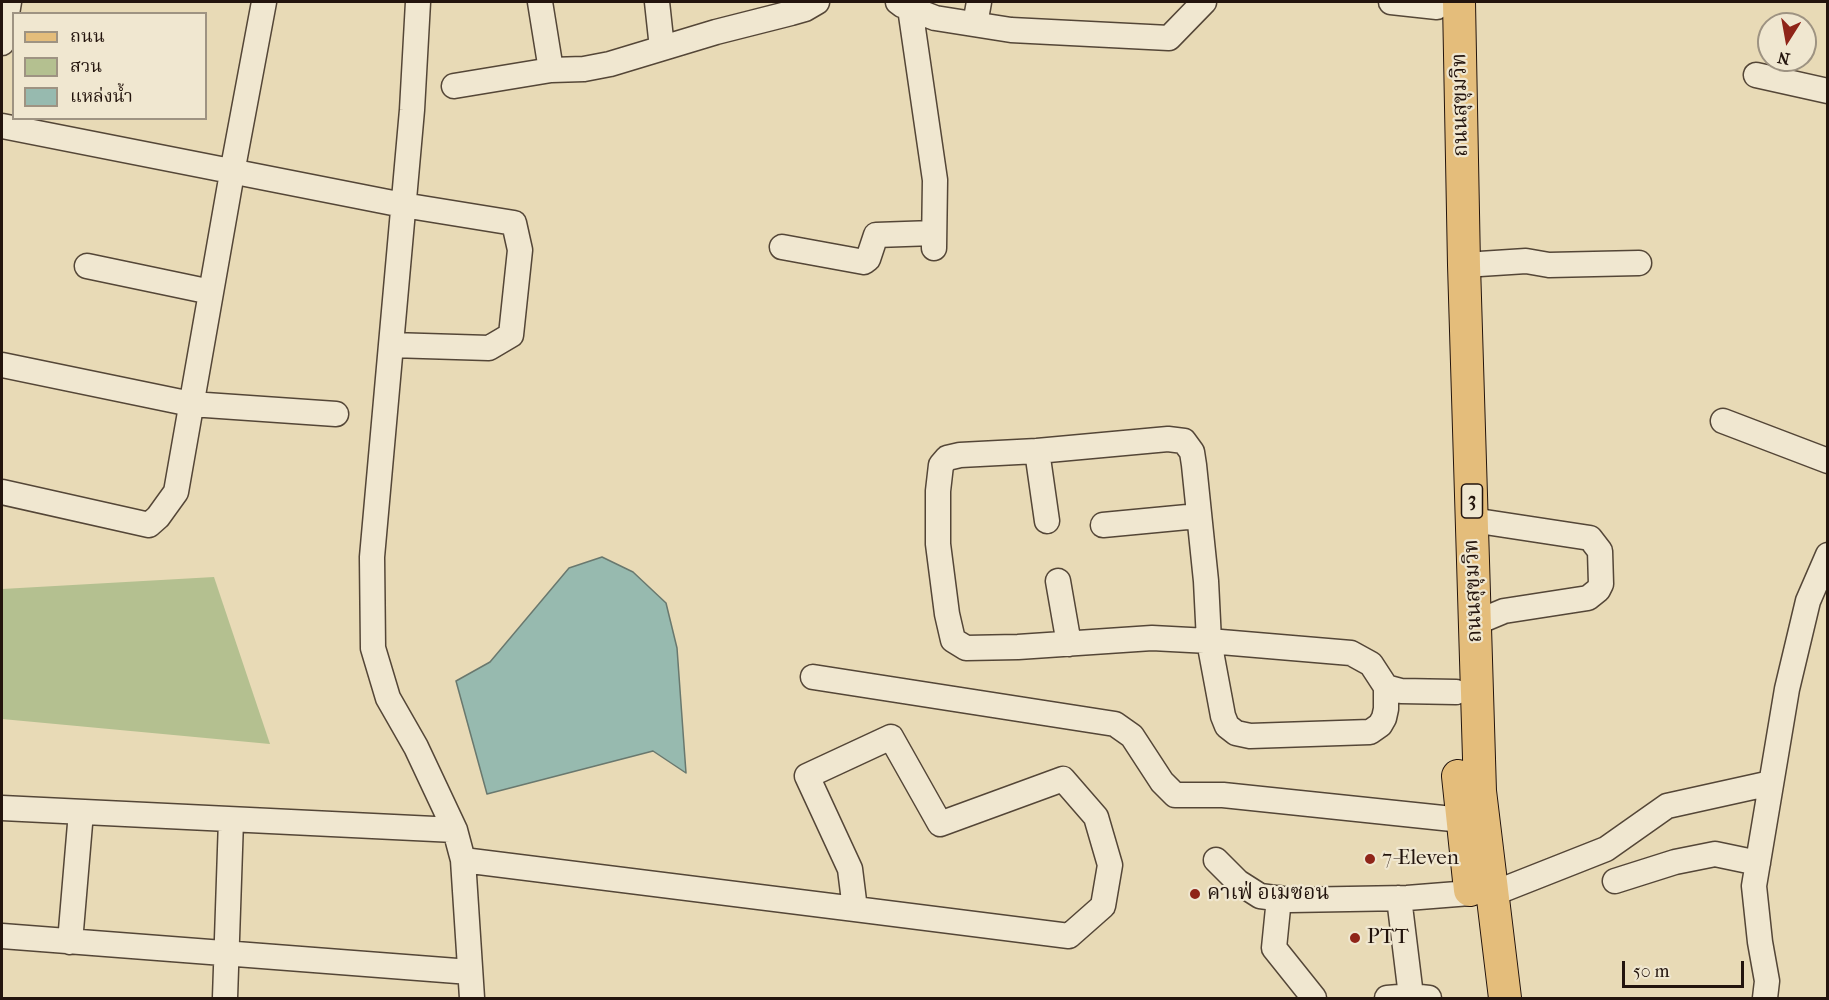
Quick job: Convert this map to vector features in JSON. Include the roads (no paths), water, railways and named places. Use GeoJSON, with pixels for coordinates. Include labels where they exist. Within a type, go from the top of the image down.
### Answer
{"type":"FeatureCollection","features":[{"type":"Feature","properties":{"kind":"main road","name":"ถนนสุขุมวิท"},"geometry":{"type":"LineString","coordinates":[[1444,3],[1464,265],[1480,791],[1483,999]]}},
{"type":"Feature","properties":{"kind":"main road","name":"ถนนสุขุมวิท"},"geometry":{"type":"LineString","coordinates":[[1444,3],[1459,789],[1462,820],[1505,999]]}},
{"type":"Feature","properties":{"kind":"street"},"geometry":{"type":"LineString","coordinates":[[2,43],[9,2]]}},
{"type":"Feature","properties":{"kind":"street"},"geometry":{"type":"LineString","coordinates":[[2,492],[149,525],[159,517],[176,492],[264,2]]}},
{"type":"Feature","properties":{"kind":"street"},"geometry":{"type":"LineString","coordinates":[[418,2],[412,110],[372,557],[373,648],[388,698],[416,747],[455,830],[463,860],[472,999]]}},
{"type":"Feature","properties":{"kind":"street"},"geometry":{"type":"LineString","coordinates":[[540,2],[551,70]]}},
{"type":"Feature","properties":{"kind":"street"},"geometry":{"type":"LineString","coordinates":[[657,2],[662,48]]}},
{"type":"Feature","properties":{"kind":"street"},"geometry":{"type":"LineString","coordinates":[[454,86],[551,70],[584,69],[610,64],[716,32],[806,9],[817,2]]}},
{"type":"Feature","properties":{"kind":"street"},"geometry":{"type":"LineString","coordinates":[[904,5],[935,18],[977,13],[1011,30],[1169,38],[1204,2]]}},
{"type":"Feature","properties":{"kind":"street"},"geometry":{"type":"LineString","coordinates":[[1391,2],[1444,3]]}},
{"type":"Feature","properties":{"kind":"street"},"geometry":{"type":"LineString","coordinates":[[782,247],[864,262],[868,259],[876,235],[934,241],[935,180],[904,5]]}},
{"type":"Feature","properties":{"kind":"street"},"geometry":{"type":"LineString","coordinates":[[1756,75],[1827,91]]}},
{"type":"Feature","properties":{"kind":"street"},"geometry":{"type":"LineString","coordinates":[[2,126],[403,206],[514,223],[520,250],[511,335],[489,348],[392,345]]}},
{"type":"Feature","properties":{"kind":"street"},"geometry":{"type":"LineString","coordinates":[[1464,265],[1526,261],[1549,265],[1639,263]]}},
{"type":"Feature","properties":{"kind":"street"},"geometry":{"type":"LineString","coordinates":[[87,266],[211,292]]}},
{"type":"Feature","properties":{"kind":"street"},"geometry":{"type":"LineString","coordinates":[[2,365],[191,404],[336,414]]}},
{"type":"Feature","properties":{"kind":"street"},"geometry":{"type":"LineString","coordinates":[[1723,421],[1827,461]]}},
{"type":"Feature","properties":{"kind":"street"},"geometry":{"type":"LineString","coordinates":[[1198,516],[1192,452],[1185,441],[1168,439],[1037,451],[960,454],[947,458],[940,465],[938,544],[947,614],[953,640],[966,648],[980,649],[1152,638],[1209,642],[1351,652],[1371,664],[1386,687],[1386,709],[1380,725],[1370,732],[1250,736],[1236,733],[1227,726],[1223,716],[1209,642],[1206,581],[1198,516]]}},
{"type":"Feature","properties":{"kind":"street"},"geometry":{"type":"LineString","coordinates":[[1037,451],[1047,521]]}},
{"type":"Feature","properties":{"kind":"street"},"geometry":{"type":"LineString","coordinates":[[1103,525],[1198,516]]}},
{"type":"Feature","properties":{"kind":"street"},"geometry":{"type":"LineString","coordinates":[[1472,520],[1590,538],[1600,551],[1601,584],[1598,590],[1588,598],[1504,611],[1475,623]]}},
{"type":"Feature","properties":{"kind":"street"},"geometry":{"type":"LineString","coordinates":[[1765,999],[1767,981],[1754,886],[1787,689],[1808,601],[1827,555]]}},
{"type":"Feature","properties":{"kind":"street"},"geometry":{"type":"LineString","coordinates":[[1058,581],[1069,644]]}},
{"type":"Feature","properties":{"kind":"street"},"geometry":{"type":"LineString","coordinates":[[813,677],[1115,724],[1132,736],[1162,782],[1175,795],[1223,795],[1462,820]]}},
{"type":"Feature","properties":{"kind":"street"},"geometry":{"type":"LineString","coordinates":[[1386,687],[1401,691],[1456,692]]}},
{"type":"Feature","properties":{"kind":"street"},"geometry":{"type":"LineString","coordinates":[[463,860],[1069,936],[1103,906],[1110,865],[1096,817],[1063,779],[940,824],[891,737],[807,776],[850,869],[855,909]]}},
{"type":"Feature","properties":{"kind":"street"},"geometry":{"type":"LineString","coordinates":[[1216,860],[1238,882],[1260,896],[1290,900],[1399,898],[1481,893],[1606,849],[1667,806],[1771,783]]}},
{"type":"Feature","properties":{"kind":"street"},"geometry":{"type":"LineString","coordinates":[[2,808],[455,830]]}},
{"type":"Feature","properties":{"kind":"street"},"geometry":{"type":"LineString","coordinates":[[70,942],[81,812]]}},
{"type":"Feature","properties":{"kind":"street"},"geometry":{"type":"LineString","coordinates":[[225,999],[231,820]]}},
{"type":"Feature","properties":{"kind":"street"},"geometry":{"type":"LineString","coordinates":[[1615,881],[1675,862],[1715,854],[1758,863]]}},
{"type":"Feature","properties":{"kind":"street"},"geometry":{"type":"LineString","coordinates":[[1279,898],[1274,948],[1314,999]]}},
{"type":"Feature","properties":{"kind":"street"},"geometry":{"type":"LineString","coordinates":[[1387,999],[1420,997],[1399,898]]}},
{"type":"Feature","properties":{"kind":"street"},"geometry":{"type":"LineString","coordinates":[[2,936],[470,972]]}},
{"type":"Feature","properties":{"kind":"water"},"geometry":{"type":"Polygon","coordinates":[[[602,557],[633,572],[666,603],[677,648],[686,773],[653,751],[487,794],[456,681],[490,662],[569,568],[602,557]]]}},
{"type":"Feature","properties":{"kind":"place","name":"7-Eleven"},"geometry":{"type":"Point","coordinates":[1370,859]}},
{"type":"Feature","properties":{"kind":"place","name":"คาเฟ่ อเมซอน"},"geometry":{"type":"Point","coordinates":[1195,894]}},
{"type":"Feature","properties":{"kind":"place","name":"PTT"},"geometry":{"type":"Point","coordinates":[1355,938]}}]}
